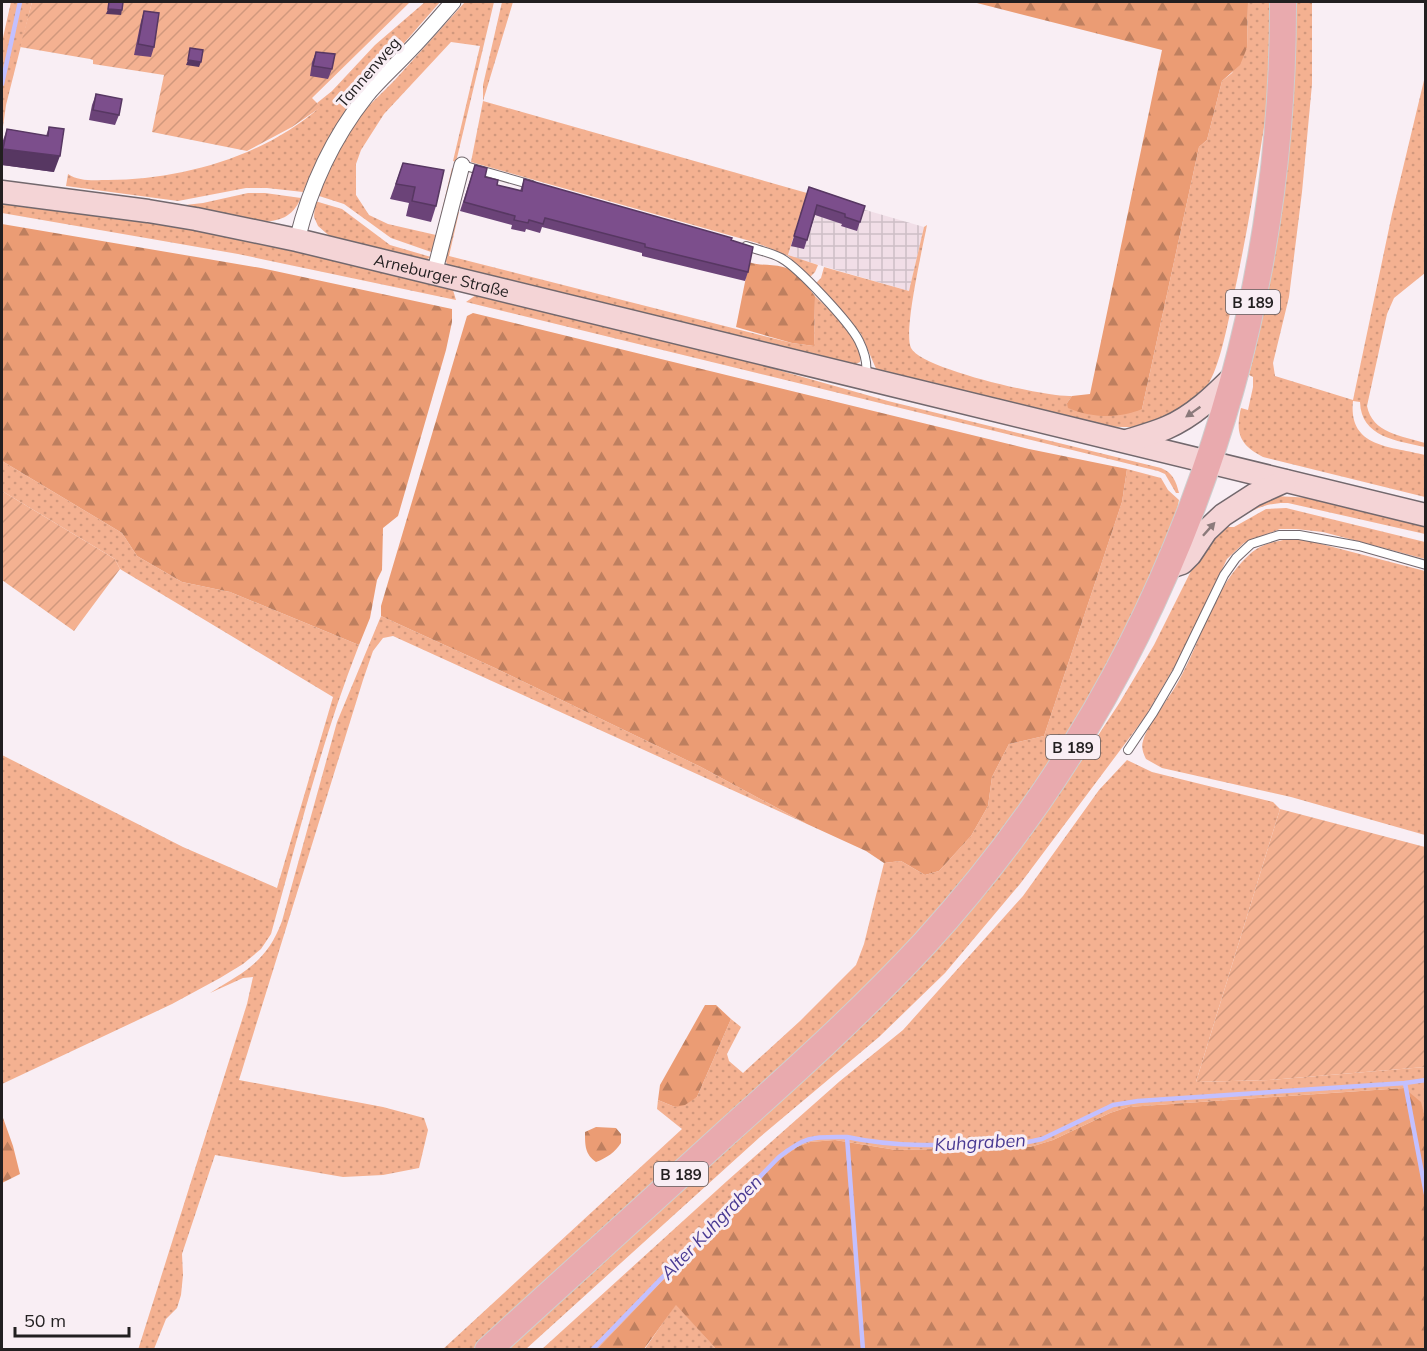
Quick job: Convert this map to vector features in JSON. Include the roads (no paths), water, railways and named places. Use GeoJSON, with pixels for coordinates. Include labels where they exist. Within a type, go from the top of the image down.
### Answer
{"type":"FeatureCollection","features":[{"type":"Feature","properties":{"kind":"main road","name":"B 189"},"geometry":{"type":"LineString","coordinates":[[488,1350],[824,1044],[927,940],[975,884],[1039,799],[1105,694],[1146,615],[1167,568],[1208,461],[1236,374],[1259,270],[1271,195],[1281,89],[1283,2]]}},
{"type":"Feature","properties":{"kind":"main road","name":"Arneburger Straße"},"geometry":{"type":"LineString","coordinates":[[2,192],[148,211],[297,240],[1425,515]]}},
{"type":"Feature","properties":{"kind":"main road"},"geometry":{"type":"LineString","coordinates":[[1127,441],[1166,428],[1187,416],[1217,393],[1236,374]]}},
{"type":"Feature","properties":{"kind":"main road"},"geometry":{"type":"LineString","coordinates":[[1167,568],[1182,563],[1206,531],[1222,515],[1254,495],[1285,481]]}},
{"type":"Feature","properties":{"kind":"street","name":"Tannenweg"},"geometry":{"type":"LineString","coordinates":[[297,240],[319,172],[336,138],[367,96],[453,2]]}},
{"type":"Feature","properties":{"kind":"street"},"geometry":{"type":"LineString","coordinates":[[435,274],[462,165]]}},
{"type":"Feature","properties":{"kind":"lane"},"geometry":{"type":"LineString","coordinates":[[462,165],[542,188]]}},
{"type":"Feature","properties":{"kind":"lane"},"geometry":{"type":"LineString","coordinates":[[737,244],[782,258],[807,280],[851,328],[859,340],[873,381]]}},
{"type":"Feature","properties":{"kind":"lane"},"geometry":{"type":"LineString","coordinates":[[1128,750],[1177,672],[1224,575],[1236,558],[1251,544],[1279,535],[1299,535],[1359,546],[1425,565]]}},
{"type":"Feature","properties":{"kind":"waterway"},"geometry":{"type":"LineString","coordinates":[[2,84],[20,2]]}},
{"type":"Feature","properties":{"kind":"waterway","name":"Kuhgraben"},"geometry":{"type":"LineString","coordinates":[[863,1350],[847,1137],[914,1145],[1028,1142],[1042,1139],[1113,1105],[1138,1101],[1426,1080]]}},
{"type":"Feature","properties":{"kind":"waterway"},"geometry":{"type":"LineString","coordinates":[[1405,1083],[1426,1194]]}},
{"type":"Feature","properties":{"kind":"waterway","name":"Alter Kuhgraben"},"geometry":{"type":"LineString","coordinates":[[592,1350],[779,1157],[804,1141],[826,1137],[847,1137]]}}]}
